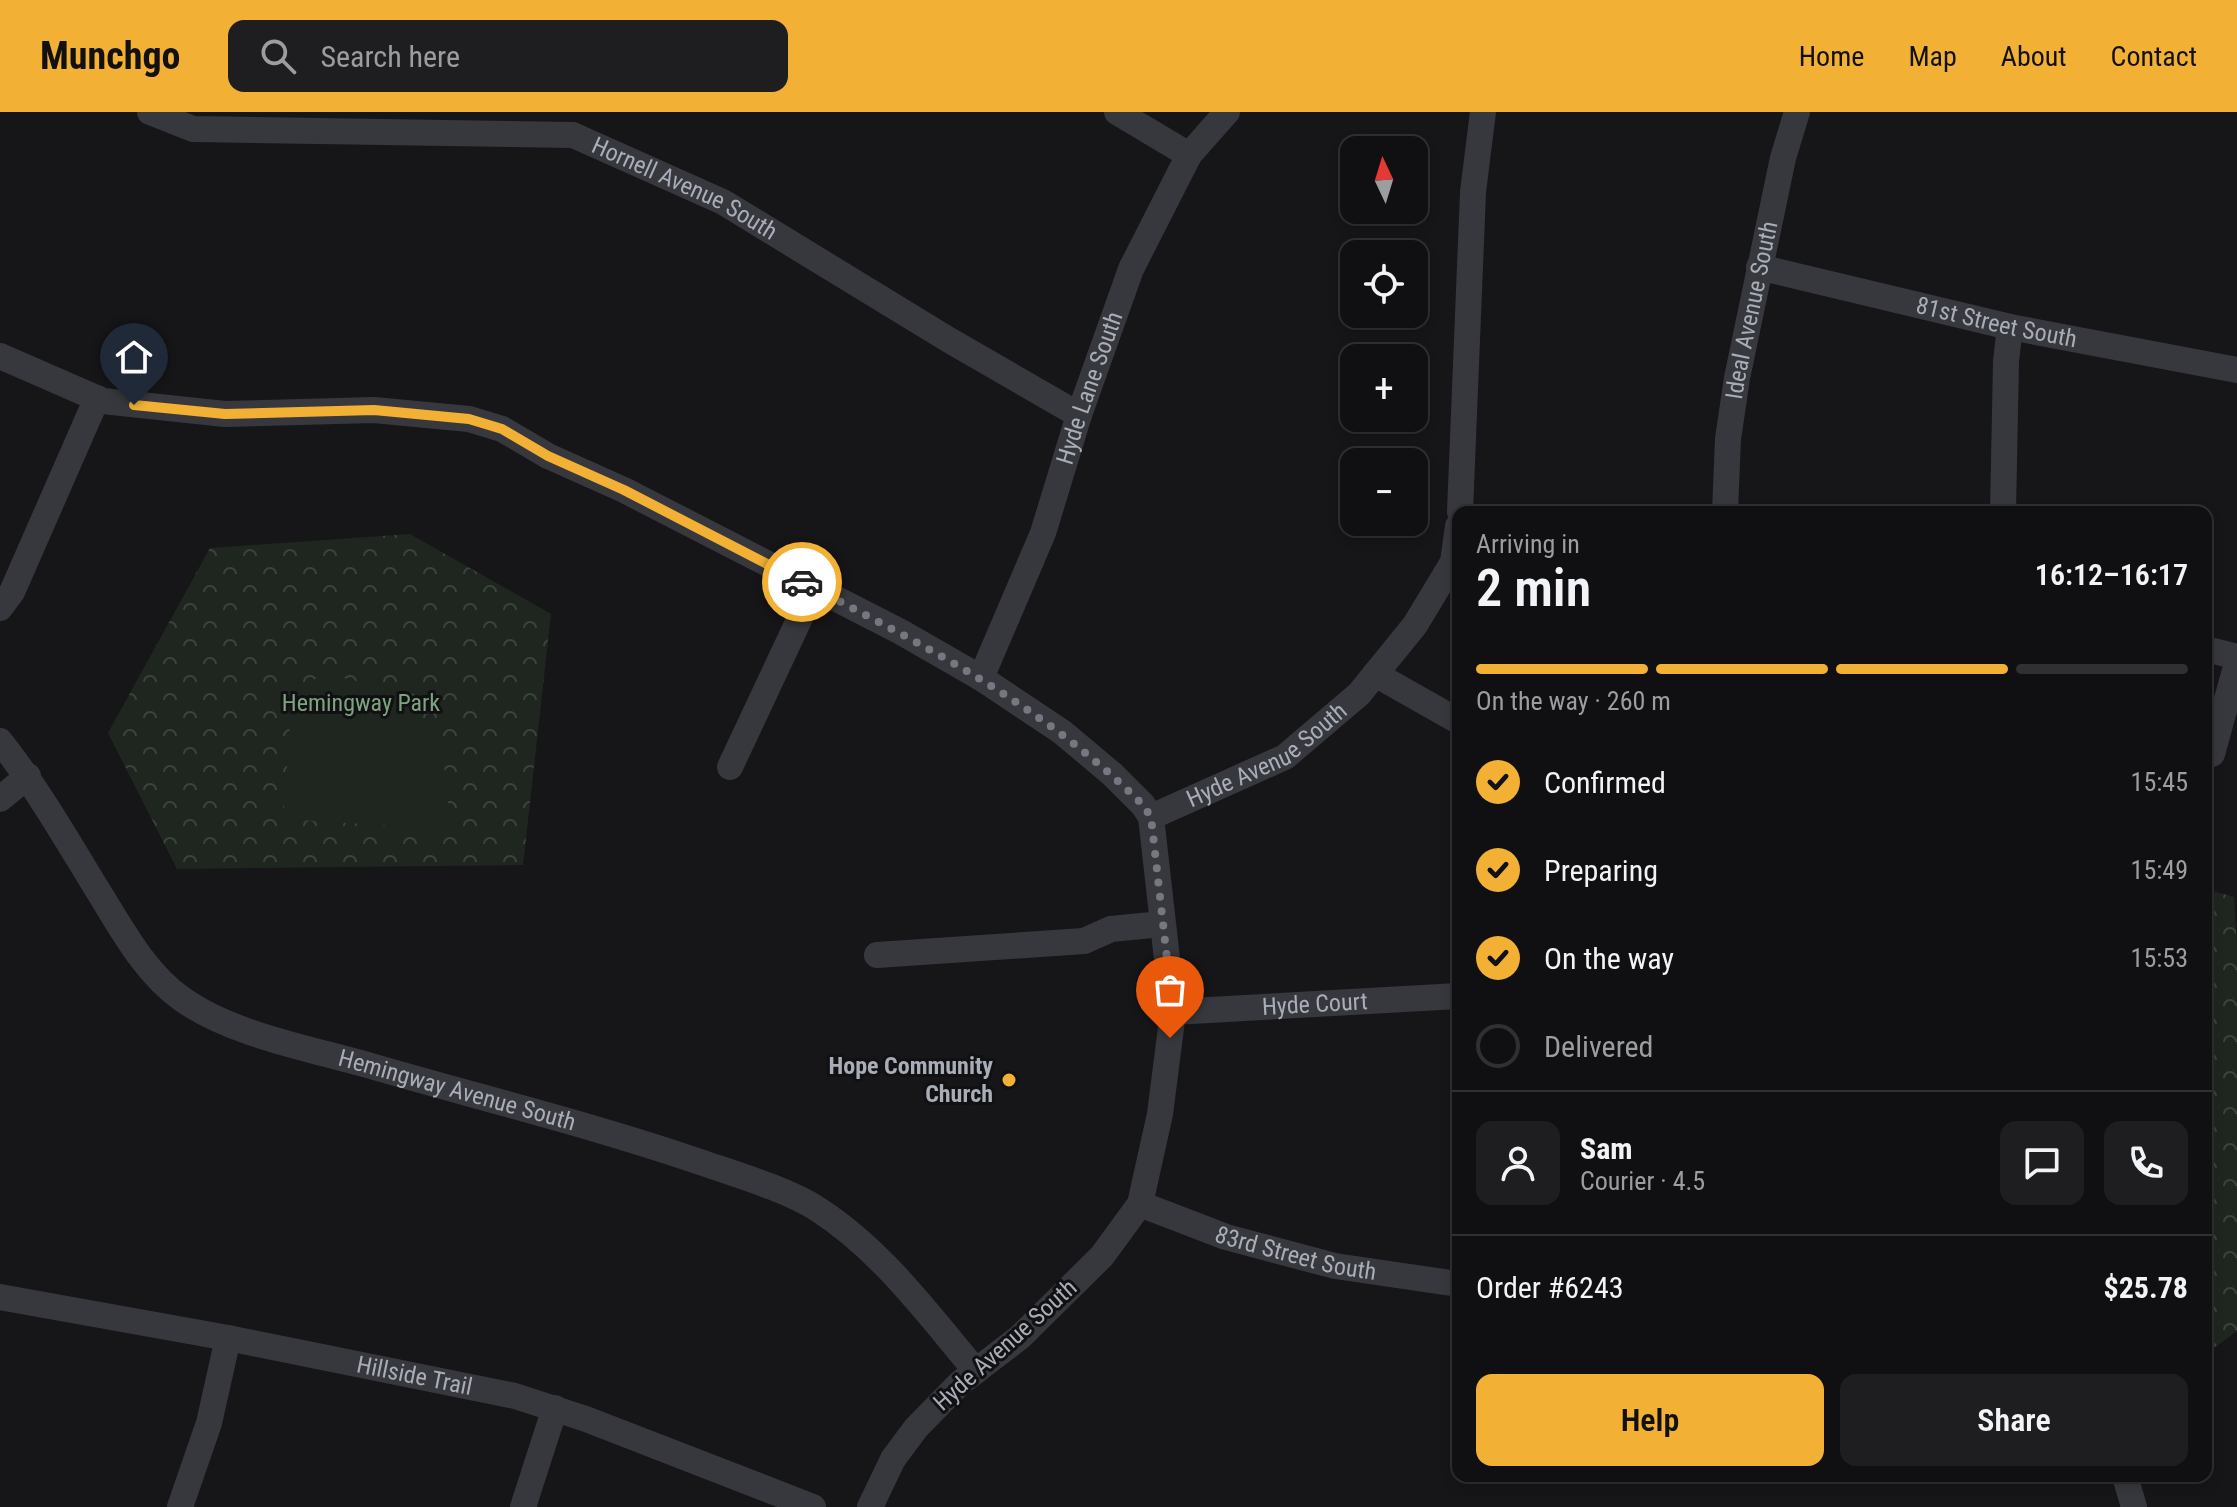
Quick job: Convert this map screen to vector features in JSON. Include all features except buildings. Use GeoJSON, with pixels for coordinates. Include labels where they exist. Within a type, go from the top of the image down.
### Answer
{"type":"FeatureCollection","features":[{"type":"Feature","properties":{"kind":"street","name":"Hornell Avenue South"},"geometry":{"type":"LineString","coordinates":[[150,112],[193,129],[573,135],[723,202],[1079,415]]}},
{"type":"Feature","properties":{"kind":"street"},"geometry":{"type":"LineString","coordinates":[[1117,112],[1189,155]]}},
{"type":"Feature","properties":{"kind":"street","name":"Hyde Lane South"},"geometry":{"type":"LineString","coordinates":[[981,678],[1043,533],[1079,415],[1131,269],[1189,155],[1227,112]]}},
{"type":"Feature","properties":{"kind":"street"},"geometry":{"type":"LineString","coordinates":[[1460,506],[1473,192],[1483,112]]}},
{"type":"Feature","properties":{"kind":"street","name":"Ideal Avenue South"},"geometry":{"type":"LineString","coordinates":[[1725,506],[1728,439],[1737,378],[1783,158],[1797,112]]}},
{"type":"Feature","properties":{"kind":"street","name":"81st Street South"},"geometry":{"type":"LineString","coordinates":[[1759,267],[2010,327],[2237,370]]}},
{"type":"Feature","properties":{"kind":"street"},"geometry":{"type":"LineString","coordinates":[[2003,506],[2010,327]]}},
{"type":"Feature","properties":{"kind":"street"},"geometry":{"type":"LineString","coordinates":[[0,356],[97,398],[225,414],[374,410],[469,419],[502,429],[548,456],[624,490],[901,632],[981,678],[1062,732],[1112,774],[1151,817]]}},
{"type":"Feature","properties":{"kind":"street"},"geometry":{"type":"LineString","coordinates":[[0,608],[12,592],[97,398]]}},
{"type":"Feature","properties":{"kind":"street","name":"Hyde Avenue South"},"geometry":{"type":"LineString","coordinates":[[870,1507],[893,1459],[916,1428],[960,1383],[1020,1337],[1102,1256],[1140,1204],[1160,1114],[1173,1012],[1151,817],[1285,757],[1359,694],[1415,625],[1452,564]]}},
{"type":"Feature","properties":{"kind":"street"},"geometry":{"type":"LineString","coordinates":[[730,767],[814,588]]}},
{"type":"Feature","properties":{"kind":"street"},"geometry":{"type":"LineString","coordinates":[[2212,651],[2237,660],[2212,754]]}},
{"type":"Feature","properties":{"kind":"street"},"geometry":{"type":"LineString","coordinates":[[1375,674],[1452,718]]}},
{"type":"Feature","properties":{"kind":"street","name":"Hemingway Avenue South"},"geometry":{"type":"LineString","coordinates":[[0,741],[28,776],[112,913],[157,979],[183,1000],[223,1023],[462,1093],[622,1135],[749,1179],[816,1208],[852,1234],[899,1280],[976,1371]]}},
{"type":"Feature","properties":{"kind":"street"},"geometry":{"type":"LineString","coordinates":[[0,799],[28,776]]}},
{"type":"Feature","properties":{"kind":"street"},"geometry":{"type":"LineString","coordinates":[[877,955],[1084,941],[1111,929],[1162,924]]}},
{"type":"Feature","properties":{"kind":"street","name":"Hyde Court"},"geometry":{"type":"LineString","coordinates":[[1173,1012],[1452,996]]}},
{"type":"Feature","properties":{"kind":"street","name":"83rd Street South"},"geometry":{"type":"LineString","coordinates":[[1140,1204],[1226,1237],[1335,1266],[1452,1283]]}},
{"type":"Feature","properties":{"kind":"street","name":"Hillside Trail"},"geometry":{"type":"LineString","coordinates":[[0,1297],[482,1388],[555,1408],[813,1507]]}},
{"type":"Feature","properties":{"kind":"street"},"geometry":{"type":"LineString","coordinates":[[180,1507],[209,1423],[228,1338]]}},
{"type":"Feature","properties":{"kind":"street"},"geometry":{"type":"LineString","coordinates":[[523,1507],[555,1408]]}},
{"type":"Feature","properties":{"kind":"street"},"geometry":{"type":"LineString","coordinates":[[2127,1482],[2134,1507]]}},
{"type":"Feature","properties":{"kind":"green space","name":"Hemingway Park"},"geometry":{"type":"Polygon","coordinates":[[[410,534],[551,614],[523,865],[177,869],[108,733],[210,548],[410,534]]]}},
{"type":"Feature","properties":{"kind":"green space"},"geometry":{"type":"Polygon","coordinates":[[[331,675],[393,690],[430,728],[450,785],[445,829],[283,819],[293,685],[331,675]]]}},
{"type":"Feature","properties":{"kind":"green space"},"geometry":{"type":"Polygon","coordinates":[[[2212,891],[2234,897],[2237,944],[2237,1331],[2212,1350],[2212,891]]]}},
{"type":"Feature","properties":{"kind":"way so far"},"geometry":{"type":"LineString","coordinates":[[802,582],[901,632],[981,678],[1062,732],[1143,805],[1151,817],[1173,1012],[1170,1038]]}},
{"type":"Feature","properties":{"kind":"place","name":"Hope Community Church"},"geometry":{"type":"Point","coordinates":[1009,1080]}},
{"type":"Feature","properties":{"kind":"route"},"geometry":{"type":"LineString","coordinates":[[134,405],[225,414],[374,410],[469,419],[502,429],[548,456],[624,490],[802,582]]}}]}
